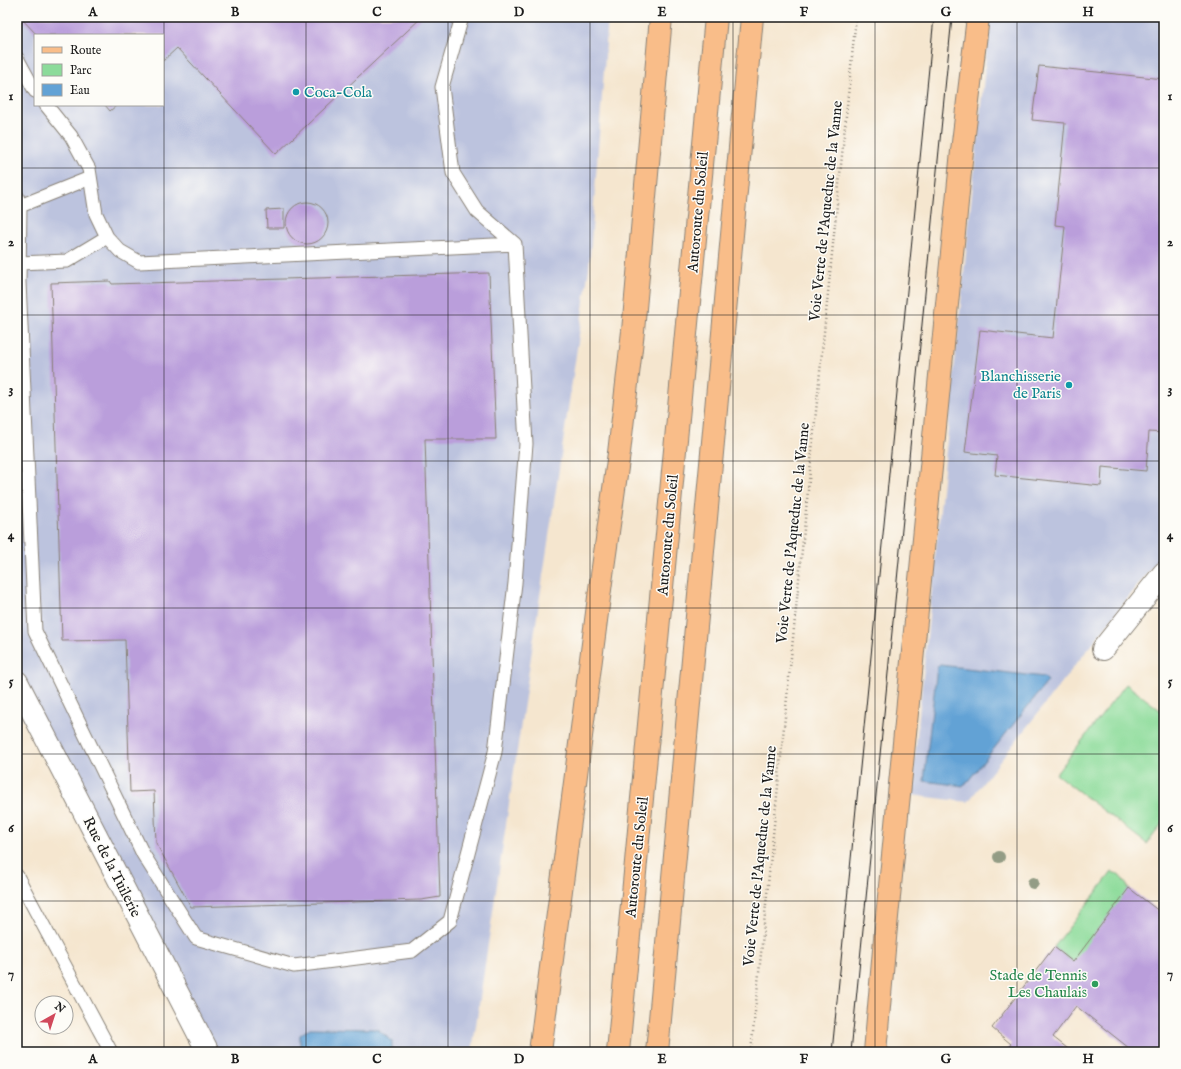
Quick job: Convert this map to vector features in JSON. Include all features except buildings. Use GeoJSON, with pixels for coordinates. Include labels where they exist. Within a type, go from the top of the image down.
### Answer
{"type":"FeatureCollection","features":[{"type":"Feature","properties":{"kind":"main road"},"geometry":{"type":"LineString","coordinates":[[540,1052],[620,445],[633,331],[661,17]]}},
{"type":"Feature","properties":{"kind":"main road","name":"Autoroute du Soleil"},"geometry":{"type":"LineString","coordinates":[[618,1052],[671,505],[716,17]]}},
{"type":"Feature","properties":{"kind":"main road"},"geometry":{"type":"LineString","coordinates":[[657,1052],[752,17]]}},
{"type":"Feature","properties":{"kind":"main road"},"geometry":{"type":"LineString","coordinates":[[875,1052],[961,166],[978,17]]}},
{"type":"Feature","properties":{"kind":"street"},"geometry":{"type":"LineString","coordinates":[[1104,649],[1164,573]]}},
{"type":"Feature","properties":{"kind":"street","name":"Rue de la Tuilerie"},"geometry":{"type":"LineString","coordinates":[[17,682],[208,1052]]}},
{"type":"Feature","properties":{"kind":"lane"},"geometry":{"type":"LineString","coordinates":[[90,178],[19,201],[19,264],[35,631],[143,854],[196,938],[294,966],[412,951],[450,920],[495,752],[515,583],[526,444],[515,244],[477,211],[453,173],[442,87],[462,17]]}},
{"type":"Feature","properties":{"kind":"lane"},"geometry":{"type":"LineString","coordinates":[[17,58],[34,89]]}},
{"type":"Feature","properties":{"kind":"lane"},"geometry":{"type":"LineString","coordinates":[[47,106],[71,136],[89,169],[96,214],[107,237],[120,251],[139,262],[515,244]]}},
{"type":"Feature","properties":{"kind":"lane"},"geometry":{"type":"LineString","coordinates":[[19,264],[67,261],[107,237]]}},
{"type":"Feature","properties":{"kind":"lane"},"geometry":{"type":"LineString","coordinates":[[17,876],[111,1052]]}},
{"type":"Feature","properties":{"kind":"path","name":"Voie Verte de l'Aqueduc de la Vanne"},"geometry":{"type":"LineString","coordinates":[[751,1052],[856,17]]}},
{"type":"Feature","properties":{"kind":"shaded area"},"geometry":{"type":"Polygon","coordinates":[[[17,17],[608,17],[589,268],[472,1052],[215,1052],[17,707],[17,17]]]}},
{"type":"Feature","properties":{"kind":"shaded area"},"geometry":{"type":"Polygon","coordinates":[[[990,17],[1164,17],[1164,552],[968,802],[911,795],[990,17]]]}},
{"type":"Feature","properties":{"kind":"green space"},"geometry":{"type":"Polygon","coordinates":[[[1126,684],[1164,713],[1164,821],[1147,844],[1056,774],[1126,684]]]}},
{"type":"Feature","properties":{"kind":"green space"},"geometry":{"type":"Polygon","coordinates":[[[1112,872],[1120,876],[1129,888],[1164,1044],[1158,1052],[1134,1052],[1073,962],[1054,947],[1112,872]]]}},
{"type":"Feature","properties":{"kind":"water"},"geometry":{"type":"Polygon","coordinates":[[[940,665],[1044,677],[1048,681],[964,786],[924,781],[937,667],[940,665]]]}},
{"type":"Feature","properties":{"kind":"water"},"geometry":{"type":"Polygon","coordinates":[[[310,1028],[377,1029],[392,1041],[392,1052],[300,1052],[300,1035],[310,1028]]]}},
{"type":"Feature","properties":{"kind":"tram line"},"geometry":{"type":"LineString","coordinates":[[832,1052],[934,17]]}},
{"type":"Feature","properties":{"kind":"tram line"},"geometry":{"type":"LineString","coordinates":[[851,1052],[952,17]]}},
{"type":"Feature","properties":{"kind":"place","name":"Coca-Cola"},"geometry":{"type":"Point","coordinates":[296,92]}},
{"type":"Feature","properties":{"kind":"place","name":"Blanchisserie de Paris"},"geometry":{"type":"Point","coordinates":[1069,385]}},
{"type":"Feature","properties":{"kind":"place","name":"Stade de Tennis Les Chaulais"},"geometry":{"type":"Point","coordinates":[1095,984]}}]}
